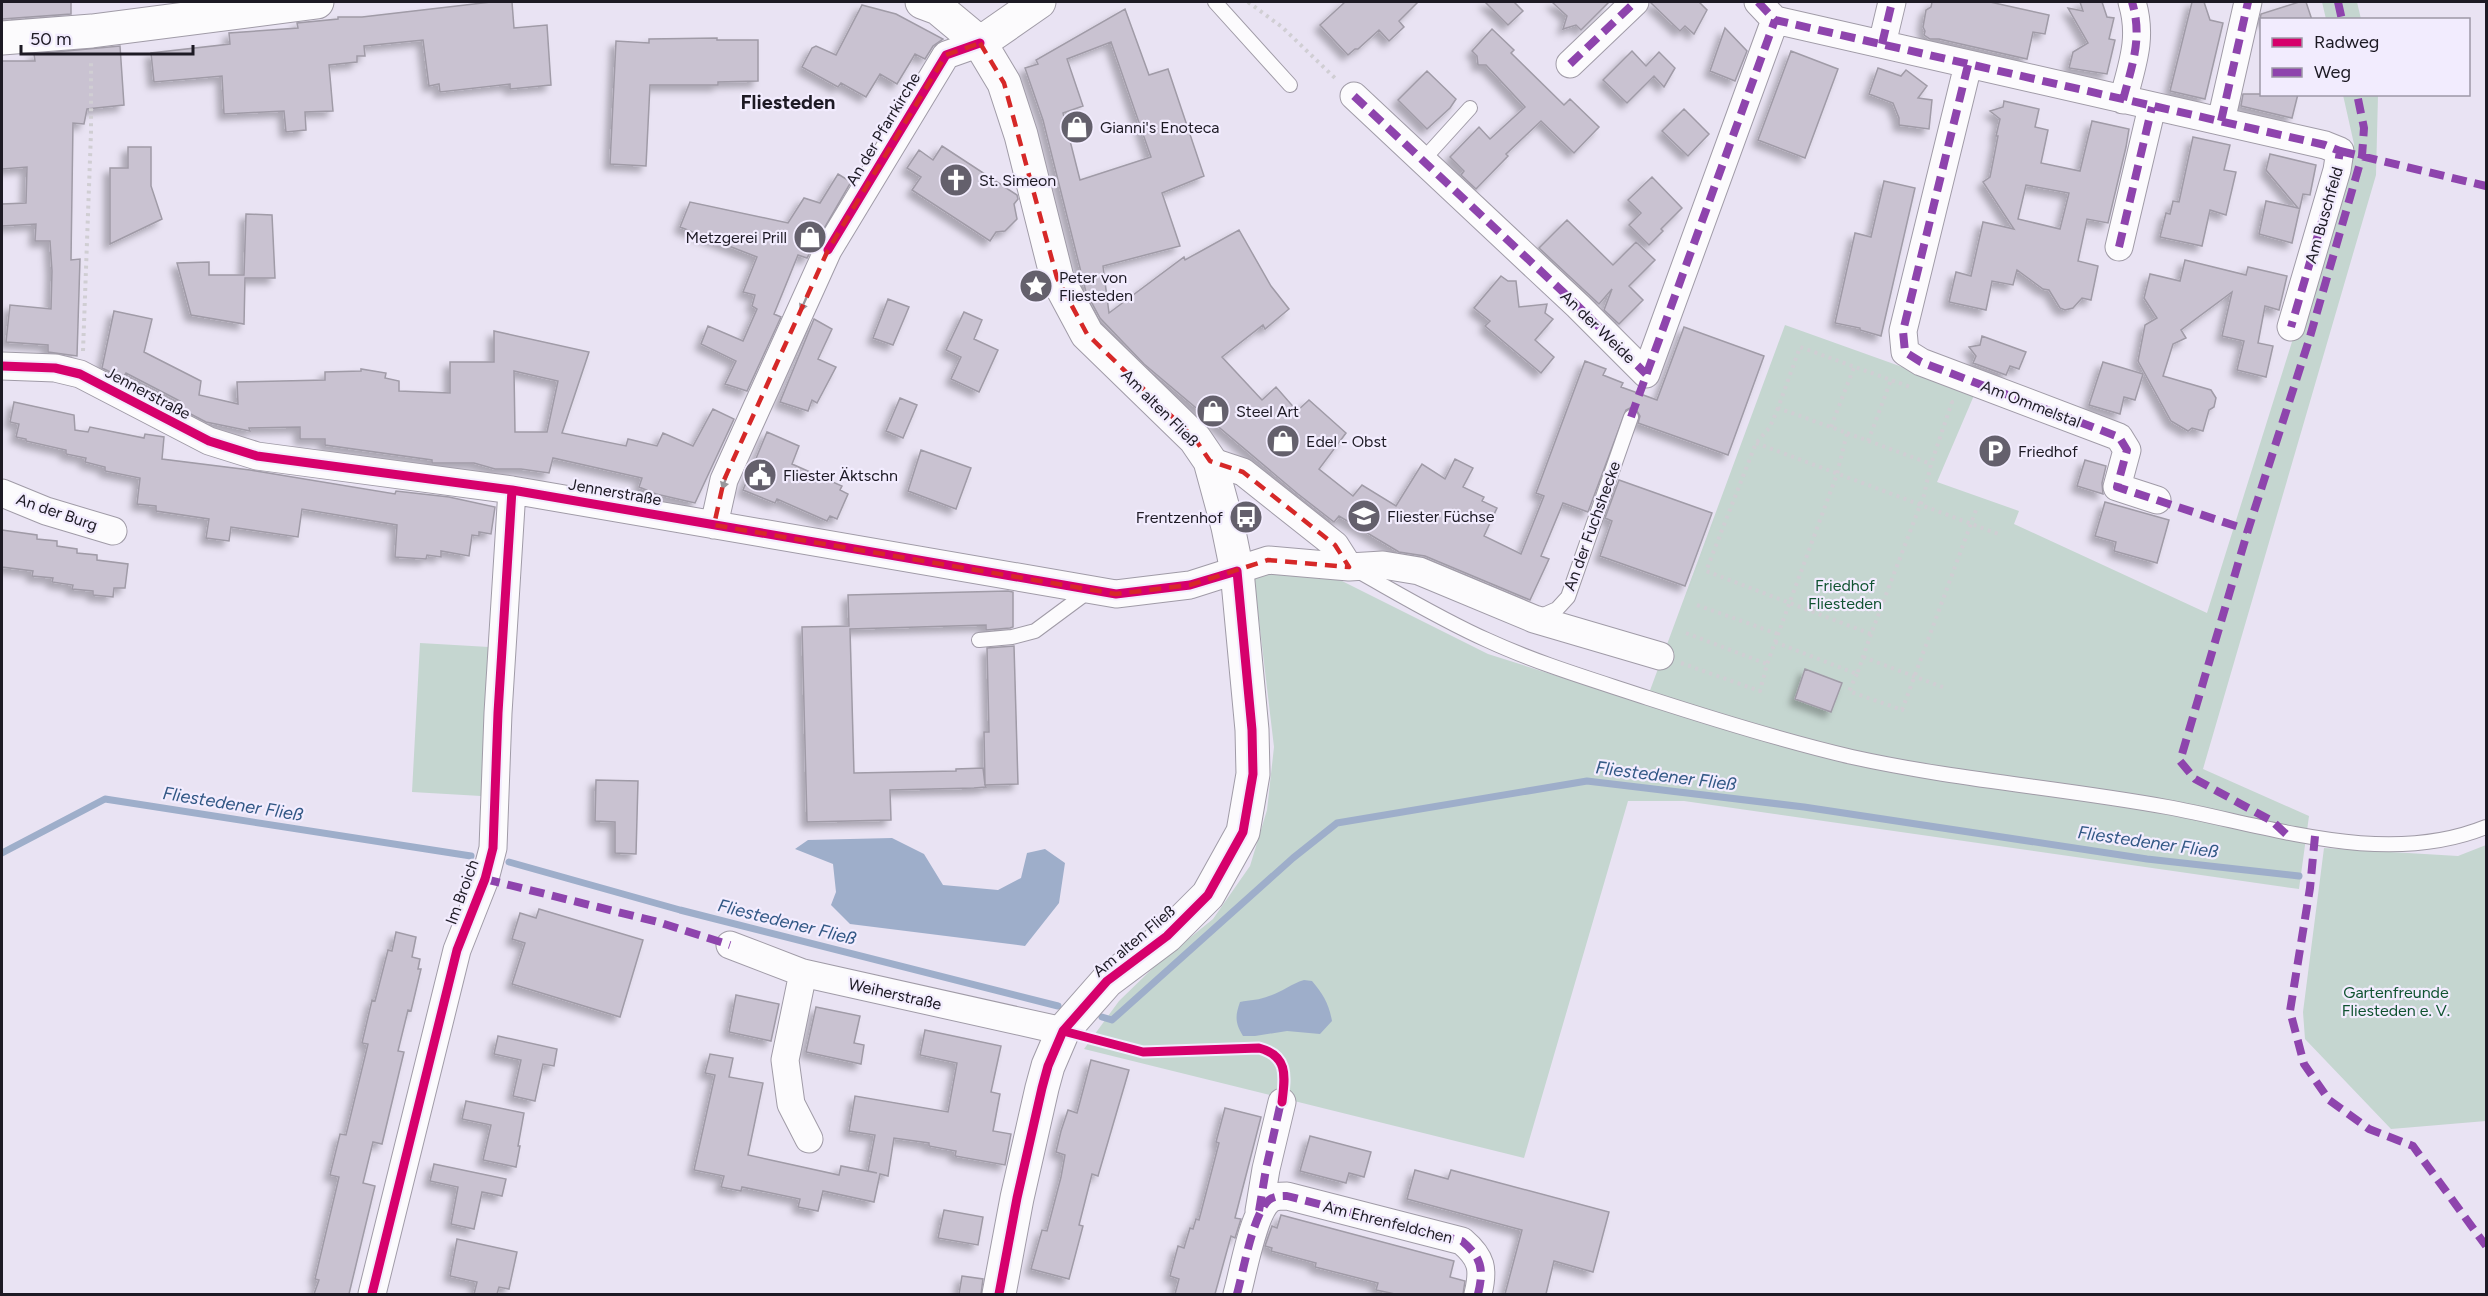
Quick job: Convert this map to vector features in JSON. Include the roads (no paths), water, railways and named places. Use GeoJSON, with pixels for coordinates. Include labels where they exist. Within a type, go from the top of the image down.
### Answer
{"type":"FeatureCollection","features":[{"type":"Feature","properties":{"kind":"main road"},"geometry":{"type":"LineString","coordinates":[[2,38],[92,31],[155,11],[317,2]]}},
{"type":"Feature","properties":{"kind":"main road","name":"Am alten Fließ"},"geometry":{"type":"LineString","coordinates":[[922,2],[938,8],[980,43],[1004,83],[1020,135],[1057,279],[1087,334],[1195,439],[1210,461],[1228,526],[1237,571],[1252,730],[1253,774],[1244,832],[1208,896],[1167,936],[1107,981],[1063,1031],[1048,1066],[1042,1088],[1017,1198],[999,1294]]}},
{"type":"Feature","properties":{"kind":"main road"},"geometry":{"type":"LineString","coordinates":[[980,43],[1039,2]]}},
{"type":"Feature","properties":{"kind":"street"},"geometry":{"type":"LineString","coordinates":[[1570,64],[1635,2]]}},
{"type":"Feature","properties":{"kind":"street"},"geometry":{"type":"LineString","coordinates":[[1882,44],[1892,2]]}},
{"type":"Feature","properties":{"kind":"street"},"geometry":{"type":"LineString","coordinates":[[2123,100],[2136,46],[2138,22],[2132,2]]}},
{"type":"Feature","properties":{"kind":"street"},"geometry":{"type":"LineString","coordinates":[[2221,121],[2248,2]]}},
{"type":"Feature","properties":{"kind":"street","name":"Am Buschfeld"},"geometry":{"type":"LineString","coordinates":[[1767,11],[1882,44],[2325,145],[2340,151],[2337,170],[2291,327]]}},
{"type":"Feature","properties":{"kind":"street","name":"An der Weide"},"geometry":{"type":"LineString","coordinates":[[1354,96],[1578,306],[1646,374],[1767,11]]}},
{"type":"Feature","properties":{"kind":"street","name":"An der Pfarrkirche"},"geometry":{"type":"LineString","coordinates":[[714,525],[724,480],[828,250],[946,55],[980,43]]}},
{"type":"Feature","properties":{"kind":"street","name":"Am Ommelstal"},"geometry":{"type":"LineString","coordinates":[[1968,65],[1903,331],[1905,352],[1921,362],[2119,437],[2127,450],[2117,487],[2157,500]]}},
{"type":"Feature","properties":{"kind":"street"},"geometry":{"type":"LineString","coordinates":[[2119,247],[2152,107]]}},
{"type":"Feature","properties":{"kind":"street","name":"Jennerstraße"},"geometry":{"type":"LineString","coordinates":[[2,366],[56,368],[80,374],[209,441],[257,456],[512,490],[1116,594],[1190,585],[1237,571]]}},
{"type":"Feature","properties":{"kind":"street"},"geometry":{"type":"LineString","coordinates":[[1210,461],[1243,472],[1335,545],[1349,567]]}},
{"type":"Feature","properties":{"kind":"street","name":"Im Broich"},"geometry":{"type":"LineString","coordinates":[[372,1294],[457,950],[485,879],[493,848],[498,713],[512,490]]}},
{"type":"Feature","properties":{"kind":"street","name":"An der Burg"},"geometry":{"type":"LineString","coordinates":[[2,493],[46,511],[113,531]]}},
{"type":"Feature","properties":{"kind":"street"},"geometry":{"type":"LineString","coordinates":[[1237,571],[1268,560],[1349,567],[1383,565],[1419,570],[1534,619],[1660,656]]}},
{"type":"Feature","properties":{"kind":"street","name":"Weiherstraße"},"geometry":{"type":"LineString","coordinates":[[730,945],[803,974],[1063,1031]]}},
{"type":"Feature","properties":{"kind":"street"},"geometry":{"type":"LineString","coordinates":[[803,974],[785,1060],[791,1104],[809,1139]]}},
{"type":"Feature","properties":{"kind":"street"},"geometry":{"type":"LineString","coordinates":[[1237,1294],[1259,1211],[1266,1169],[1282,1102]]}},
{"type":"Feature","properties":{"kind":"street","name":"Am Ehrenfeldchen"},"geometry":{"type":"LineString","coordinates":[[1259,1211],[1269,1199],[1287,1196],[1462,1241],[1475,1252],[1482,1267],[1478,1294]]}},
{"type":"Feature","properties":{"kind":"lane"},"geometry":{"type":"LineString","coordinates":[[1215,2],[1290,85]]}},
{"type":"Feature","properties":{"kind":"lane"},"geometry":{"type":"LineString","coordinates":[[1422,161],[1470,108]]}},
{"type":"Feature","properties":{"kind":"lane","name":"An der Fuchshecke"},"geometry":{"type":"LineString","coordinates":[[1534,619],[1557,609],[1568,597],[1631,417]]}},
{"type":"Feature","properties":{"kind":"lane"},"geometry":{"type":"LineString","coordinates":[[1349,567],[1487,640],[1564,670],[1735,727],[1854,757],[2168,807],[2286,834],[2369,844],[2429,843],[2461,837],[2487,827]]}},
{"type":"Feature","properties":{"kind":"lane"},"geometry":{"type":"LineString","coordinates":[[980,640],[1012,637],[1035,631],[1091,590]]}},
{"type":"Feature","properties":{"kind":"water"},"geometry":{"type":"Polygon","coordinates":[[[892,838],[924,854],[943,885],[998,890],[1021,878],[1027,853],[1045,849],[1065,863],[1059,903],[1025,946],[850,924],[831,905],[836,892],[833,864],[795,849],[808,840],[892,838]]]}},
{"type":"Feature","properties":{"kind":"water"},"geometry":{"type":"Polygon","coordinates":[[[1304,980],[1312,981],[1329,1009],[1332,1021],[1320,1034],[1287,1031],[1243,1036],[1237,1019],[1240,1002],[1266,997],[1304,980]]]}},
{"type":"Feature","properties":{"kind":"waterway","name":"Fliestedener Fließ"},"geometry":{"type":"LineString","coordinates":[[1102,1017],[1112,1020],[1293,858],[1337,823],[1587,781],[1804,807],[2147,859],[2299,876]]}},
{"type":"Feature","properties":{"kind":"waterway","name":"Fliestedener Fließ"},"geometry":{"type":"LineString","coordinates":[[2,853],[105,799],[471,856]]}},
{"type":"Feature","properties":{"kind":"waterway","name":"Fliestedener Fließ"},"geometry":{"type":"LineString","coordinates":[[509,862],[680,910],[1058,1006]]}},
{"type":"Feature","properties":{"kind":"place","name":"Gianni's Enoteca"},"geometry":{"type":"Point","coordinates":[1077,127]}},
{"type":"Feature","properties":{"kind":"place","name":"St. Simeon"},"geometry":{"type":"Point","coordinates":[956,180]}},
{"type":"Feature","properties":{"kind":"place","name":"Metzgerei Prill"},"geometry":{"type":"Point","coordinates":[810,237]}},
{"type":"Feature","properties":{"kind":"place","name":"Peter von Fliesteden"},"geometry":{"type":"Point","coordinates":[1036,286]}},
{"type":"Feature","properties":{"kind":"place","name":"Steel Art"},"geometry":{"type":"Point","coordinates":[1213,411]}},
{"type":"Feature","properties":{"kind":"place","name":"Edel - Obst"},"geometry":{"type":"Point","coordinates":[1283,441]}},
{"type":"Feature","properties":{"kind":"place","name":"Friedhof"},"geometry":{"type":"Point","coordinates":[1995,451]}},
{"type":"Feature","properties":{"kind":"place","name":"Fliester Äktschn"},"geometry":{"type":"Point","coordinates":[760,475]}},
{"type":"Feature","properties":{"kind":"place","name":"Fliester Füchse"},"geometry":{"type":"Point","coordinates":[1364,516]}},
{"type":"Feature","properties":{"kind":"place","name":"Frentzenhof"},"geometry":{"type":"Point","coordinates":[1246,517]}},
{"type":"Feature","properties":{"kind":"district","name":"Fliesteden"},"geometry":{"type":"Point","coordinates":[788,102]}},
{"type":"Feature","properties":{"kind":"park label","name":"Friedhof Fliesteden"},"geometry":{"type":"Point","coordinates":[1845,594]}},
{"type":"Feature","properties":{"kind":"park label","name":"Gartenfreunde Fliesteden e. V."},"geometry":{"type":"Point","coordinates":[2396,1001]}}]}
